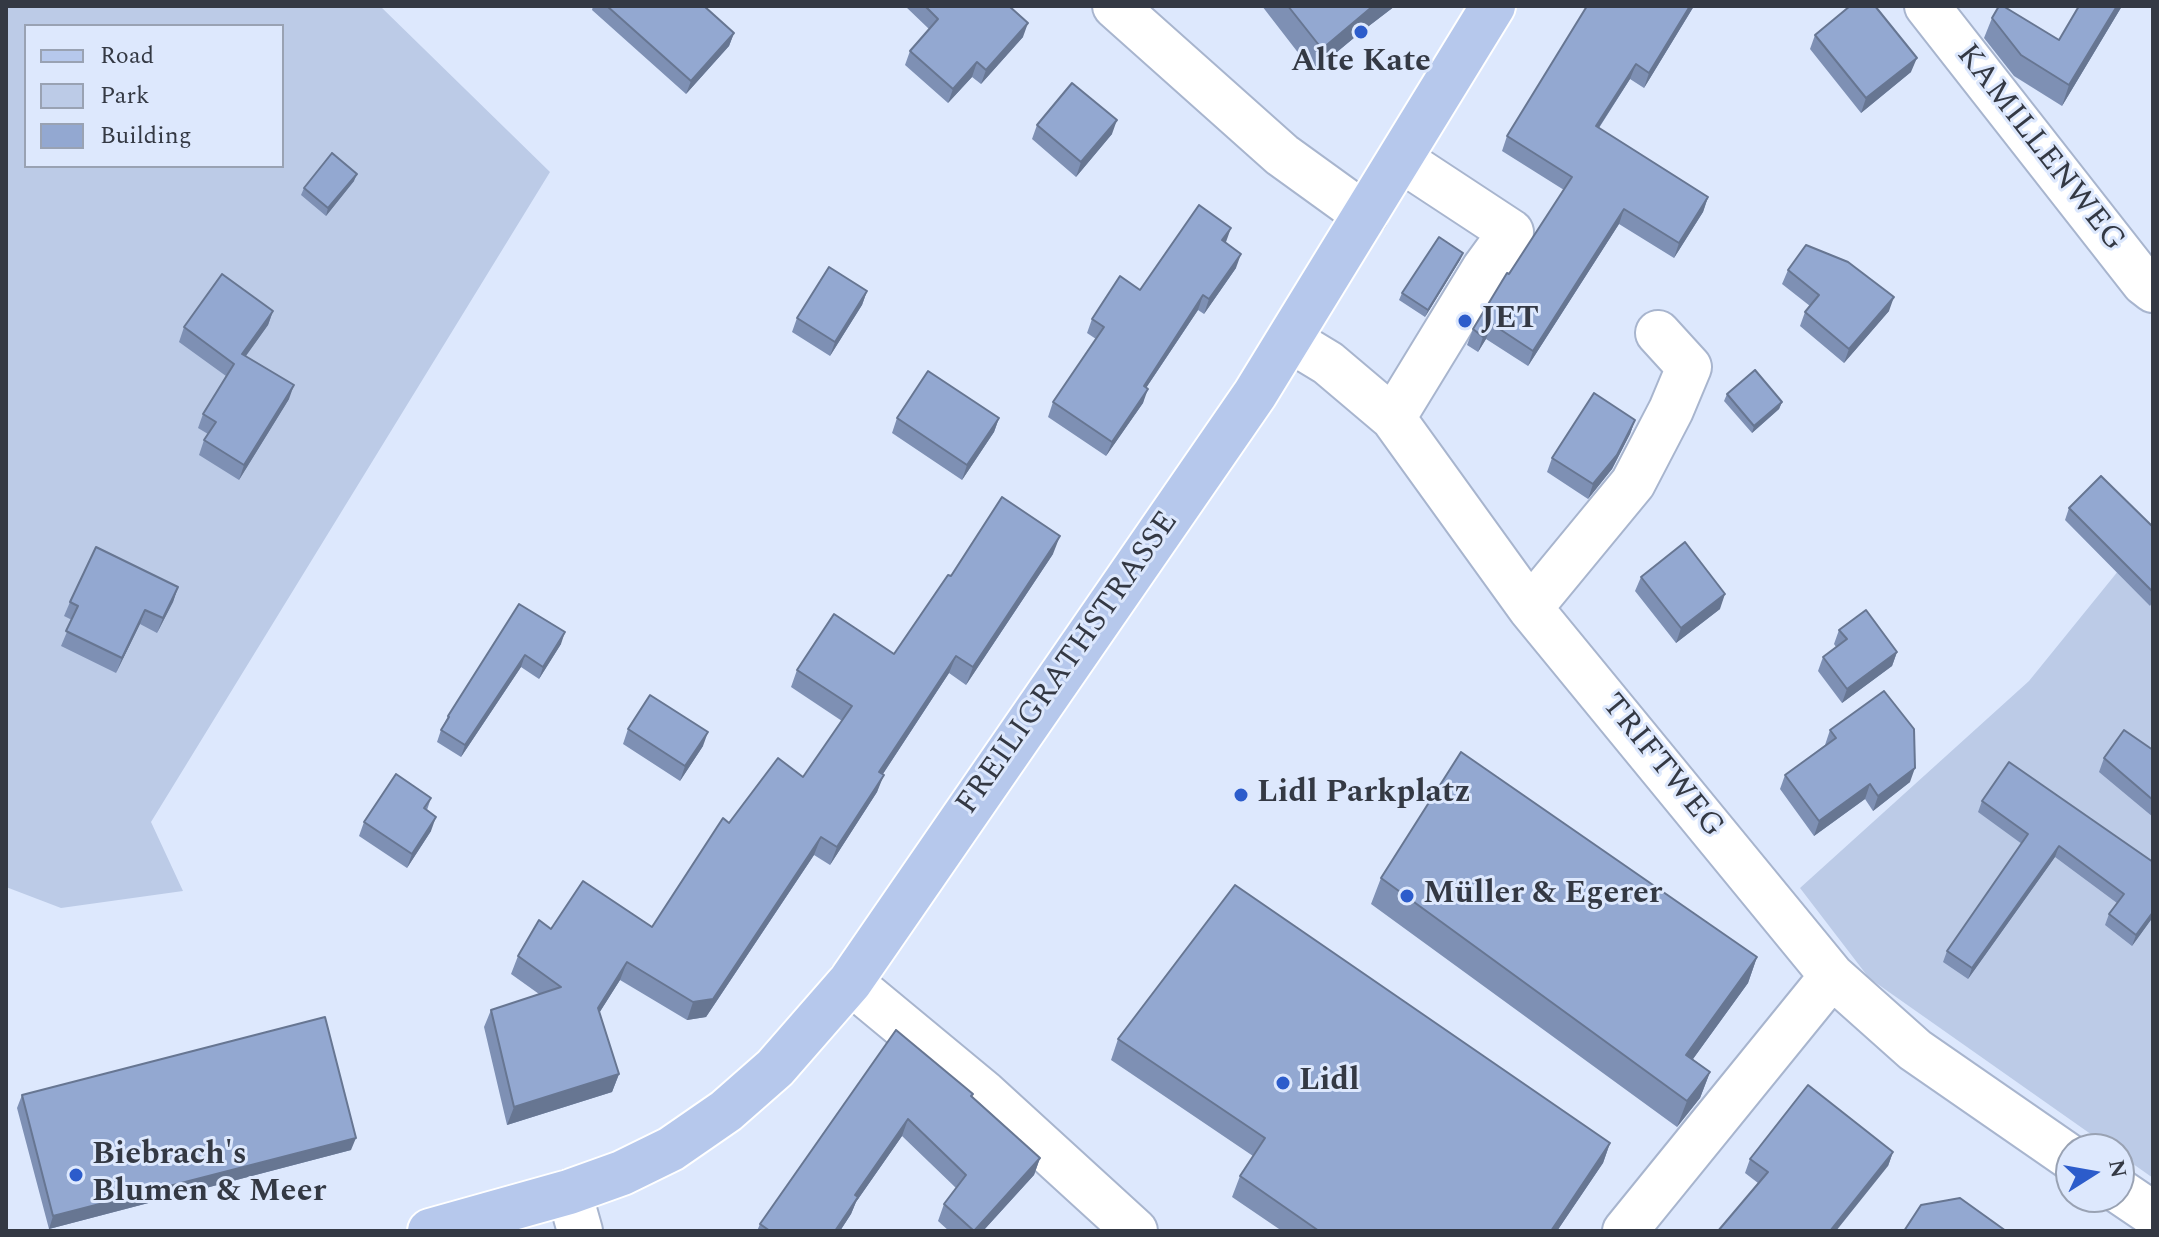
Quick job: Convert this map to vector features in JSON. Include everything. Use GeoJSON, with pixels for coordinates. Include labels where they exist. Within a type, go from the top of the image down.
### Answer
{"type":"FeatureCollection","features":[{"type":"Feature","properties":{"kind":"main road","name":"FREILIGRATHSTRASSE"},"geometry":{"type":"LineString","coordinates":[[430,1231],[574,1212],[622,1173],[671,1149],[726,1111],[775,1068],[850,982],[1255,394],[1493,6]]}},
{"type":"Feature","properties":{"kind":"street"},"geometry":{"type":"LineString","coordinates":[[1115,6],[1282,155],[1365,215]]}},
{"type":"Feature","properties":{"kind":"street","name":"KAMILLENWEG"},"geometry":{"type":"LineString","coordinates":[[1927,6],[2144,283],[2153,290]]}},
{"type":"Feature","properties":{"kind":"street"},"geometry":{"type":"LineString","coordinates":[[1393,418],[1484,269],[1511,232],[1400,159]]}},
{"type":"Feature","properties":{"kind":"street"},"geometry":{"type":"LineString","coordinates":[[1530,608],[1633,483],[1671,410],[1689,367],[1658,333]]}},
{"type":"Feature","properties":{"kind":"street","name":"TRIFTWEG"},"geometry":{"type":"LineString","coordinates":[[1290,340],[1328,363],[1393,418],[1530,608],[1832,976],[1915,1050],[2055,1147]]}},
{"type":"Feature","properties":{"kind":"street"},"geometry":{"type":"LineString","coordinates":[[1625,1231],[1832,976]]}},
{"type":"Feature","properties":{"kind":"street"},"geometry":{"type":"LineString","coordinates":[[850,982],[984,1093],[1135,1231]]}},
{"type":"Feature","properties":{"kind":"street"},"geometry":{"type":"LineString","coordinates":[[2135,1202],[2153,1214]]}},
{"type":"Feature","properties":{"kind":"green space"},"geometry":{"type":"Polygon","coordinates":[[[6,6],[380,6],[550,172],[151,822],[183,891],[61,908],[6,887],[6,6]]]}},
{"type":"Feature","properties":{"kind":"green space"},"geometry":{"type":"Polygon","coordinates":[[[2153,528],[2153,1178],[2135,1165],[2135,1133],[2089,1133],[1869,978],[1800,888],[2029,681],[2153,528]]]}},
{"type":"Feature","properties":{"kind":"building"},"geometry":{"type":"Polygon","coordinates":[[[607,6],[704,6],[734,33],[691,81],[607,6]]]}},
{"type":"Feature","properties":{"kind":"building"},"geometry":{"type":"Polygon","coordinates":[[[925,6],[1009,6],[1028,23],[986,70],[977,62],[953,89],[910,51],[938,19],[925,6]]]}},
{"type":"Feature","properties":{"kind":"building"},"geometry":{"type":"Polygon","coordinates":[[[1288,6],[1373,6],[1322,49],[1288,6]]]}},
{"type":"Feature","properties":{"kind":"building"},"geometry":{"type":"Polygon","coordinates":[[[1587,6],[1690,6],[1649,73],[1636,64],[1596,126],[1708,197],[1679,243],[1624,209],[1533,351],[1492,324],[1483,337],[1473,329],[1572,177],[1507,136],[1587,6]]]}},
{"type":"Feature","properties":{"kind":"building"},"geometry":{"type":"Polygon","coordinates":[[[1850,6],[1875,6],[1917,58],[1866,98],[1815,35],[1850,6]]]}},
{"type":"Feature","properties":{"kind":"building"},"geometry":{"type":"Polygon","coordinates":[[[1999,6],[2059,40],[2079,6],[2117,6],[2069,85],[2021,55],[1992,18],[1999,6]]]}},
{"type":"Feature","properties":{"kind":"building"},"geometry":{"type":"Polygon","coordinates":[[[1072,83],[1117,120],[1081,162],[1037,125],[1072,83]]]}},
{"type":"Feature","properties":{"kind":"building"},"geometry":{"type":"Polygon","coordinates":[[[332,153],[357,174],[328,208],[304,188],[332,153]]]}},
{"type":"Feature","properties":{"kind":"building"},"geometry":{"type":"Polygon","coordinates":[[[1199,205],[1231,228],[1222,240],[1241,254],[1209,299],[1203,295],[1144,386],[1148,389],[1112,442],[1053,402],[1104,327],[1092,319],[1120,276],[1140,290],[1199,205]]]}},
{"type":"Feature","properties":{"kind":"building"},"geometry":{"type":"Polygon","coordinates":[[[1439,237],[1463,253],[1428,310],[1402,293],[1439,237]]]}},
{"type":"Feature","properties":{"kind":"building"},"geometry":{"type":"Polygon","coordinates":[[[1806,245],[1848,262],[1894,297],[1849,349],[1805,312],[1819,295],[1788,270],[1806,245]]]}},
{"type":"Feature","properties":{"kind":"building"},"geometry":{"type":"Polygon","coordinates":[[[829,267],[867,291],[835,342],[797,318],[829,267]]]}},
{"type":"Feature","properties":{"kind":"building"},"geometry":{"type":"Polygon","coordinates":[[[222,274],[273,311],[242,354],[294,385],[244,465],[204,440],[216,422],[203,414],[234,364],[184,327],[222,274]]]}},
{"type":"Feature","properties":{"kind":"building"},"geometry":{"type":"Polygon","coordinates":[[[1755,370],[1782,402],[1754,426],[1727,394],[1755,370]]]}},
{"type":"Feature","properties":{"kind":"building"},"geometry":{"type":"Polygon","coordinates":[[[928,371],[999,418],[967,465],[897,418],[928,371]]]}},
{"type":"Feature","properties":{"kind":"building"},"geometry":{"type":"Polygon","coordinates":[[[1594,393],[1635,420],[1617,455],[1593,484],[1552,458],[1594,393]]]}},
{"type":"Feature","properties":{"kind":"building"},"geometry":{"type":"Polygon","coordinates":[[[2101,476],[2153,527],[2153,592],[2069,508],[2101,476]]]}},
{"type":"Feature","properties":{"kind":"building"},"geometry":{"type":"Polygon","coordinates":[[[1002,497],[1060,536],[973,667],[956,656],[879,772],[884,775],[837,847],[821,837],[713,999],[693,1002],[627,962],[598,1008],[619,1074],[514,1107],[491,1010],[561,987],[518,956],[539,920],[551,929],[583,881],[652,927],[723,818],[729,823],[778,758],[803,777],[852,706],[797,670],[834,614],[894,654],[948,575],[951,576],[1002,497]]]}},
{"type":"Feature","properties":{"kind":"building"},"geometry":{"type":"Polygon","coordinates":[[[1685,542],[1725,594],[1681,628],[1641,577],[1685,542]]]}},
{"type":"Feature","properties":{"kind":"building"},"geometry":{"type":"Polygon","coordinates":[[[96,547],[178,587],[163,618],[145,610],[122,658],[66,631],[78,606],[70,602],[96,547]]]}},
{"type":"Feature","properties":{"kind":"building"},"geometry":{"type":"Polygon","coordinates":[[[519,604],[565,632],[543,667],[525,655],[465,745],[441,730],[519,604]]]}},
{"type":"Feature","properties":{"kind":"building"},"geometry":{"type":"Polygon","coordinates":[[[1866,610],[1897,652],[1847,689],[1823,657],[1847,639],[1839,630],[1866,610]]]}},
{"type":"Feature","properties":{"kind":"building"},"geometry":{"type":"Polygon","coordinates":[[[1884,691],[1914,729],[1915,768],[1878,796],[1870,784],[1819,821],[1785,775],[1836,738],[1830,730],[1884,691]]]}},
{"type":"Feature","properties":{"kind":"building"},"geometry":{"type":"Polygon","coordinates":[[[650,695],[708,732],[685,766],[628,729],[650,695]]]}},
{"type":"Feature","properties":{"kind":"building"},"geometry":{"type":"Polygon","coordinates":[[[2124,730],[2153,750],[2153,800],[2104,758],[2124,730]]]}},
{"type":"Feature","properties":{"kind":"building"},"geometry":{"type":"Polygon","coordinates":[[[1461,752],[1757,957],[1686,1055],[1710,1072],[1687,1101],[1381,878],[1461,752]]]}},
{"type":"Feature","properties":{"kind":"building"},"geometry":{"type":"Polygon","coordinates":[[[2009,762],[2153,862],[2153,912],[2136,935],[2109,914],[2124,894],[2059,846],[1972,968],[1947,951],[2028,834],[1982,801],[2009,762]]]}},
{"type":"Feature","properties":{"kind":"building"},"geometry":{"type":"Polygon","coordinates":[[[396,774],[431,798],[424,808],[436,817],[412,854],[364,822],[396,774]]]}},
{"type":"Feature","properties":{"kind":"building"},"geometry":{"type":"Polygon","coordinates":[[[1235,885],[1610,1143],[1551,1231],[1319,1231],[1240,1176],[1265,1138],[1118,1039],[1235,885]]]}},
{"type":"Feature","properties":{"kind":"building"},"geometry":{"type":"Polygon","coordinates":[[[325,1017],[356,1138],[53,1216],[22,1095],[325,1017]]]}},
{"type":"Feature","properties":{"kind":"building"},"geometry":{"type":"Polygon","coordinates":[[[896,1030],[973,1094],[971,1096],[1040,1158],[974,1231],[944,1204],[966,1175],[908,1119],[855,1195],[858,1197],[835,1231],[770,1231],[760,1224],[896,1030]]]}},
{"type":"Feature","properties":{"kind":"building"},"geometry":{"type":"Polygon","coordinates":[[[1808,1085],[1893,1152],[1830,1231],[1718,1231],[1768,1172],[1750,1159],[1808,1085]]]}},
{"type":"Feature","properties":{"kind":"building"},"geometry":{"type":"Polygon","coordinates":[[[1960,1198],[2006,1231],[1904,1231],[1921,1205],[1960,1198]]]}},
{"type":"Feature","properties":{"kind":"place","name":"Alte Kate"},"geometry":{"type":"Point","coordinates":[1361,32]}},
{"type":"Feature","properties":{"kind":"place","name":"JET"},"geometry":{"type":"Point","coordinates":[1465,321]}},
{"type":"Feature","properties":{"kind":"place","name":"Lidl Parkplatz"},"geometry":{"type":"Point","coordinates":[1241,795]}},
{"type":"Feature","properties":{"kind":"place","name":"Müller & Egerer"},"geometry":{"type":"Point","coordinates":[1407,896]}},
{"type":"Feature","properties":{"kind":"place","name":"Lidl"},"geometry":{"type":"Point","coordinates":[1283,1083]}},
{"type":"Feature","properties":{"kind":"place","name":"Biebrach's Blumen & Meer"},"geometry":{"type":"Point","coordinates":[76,1175]}}]}
